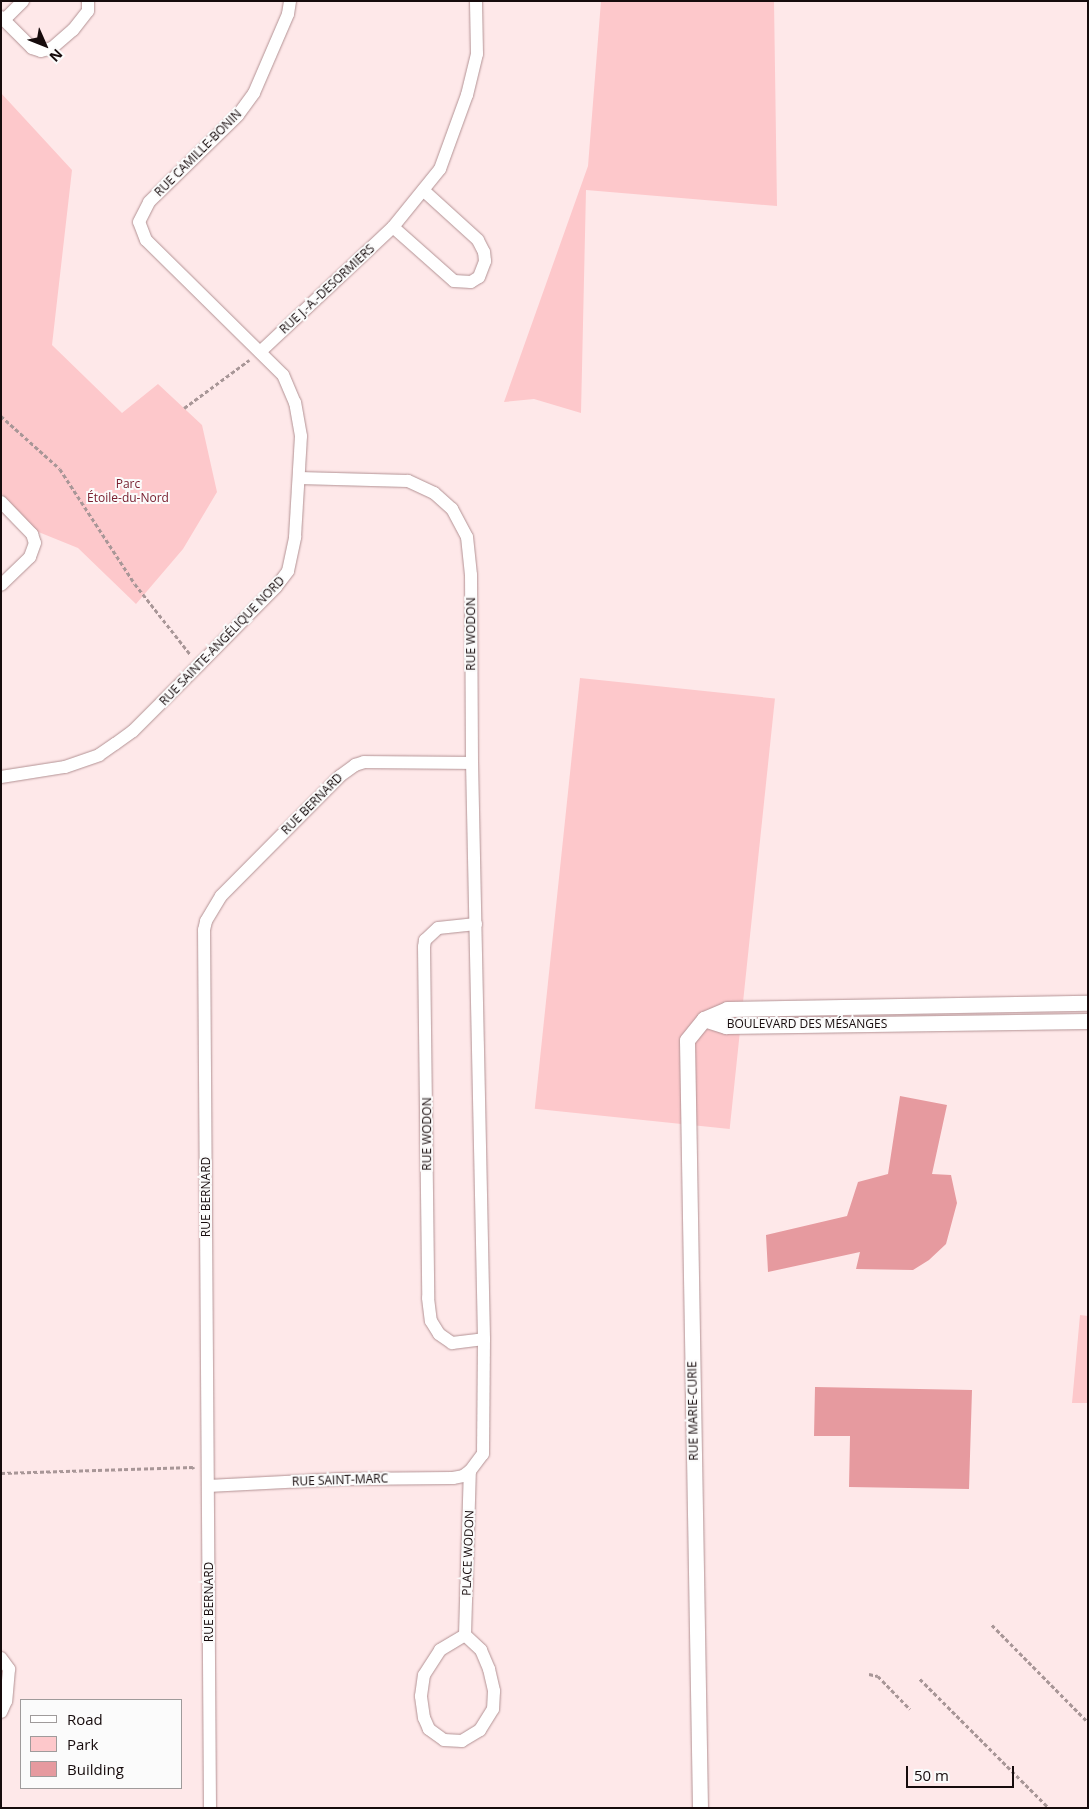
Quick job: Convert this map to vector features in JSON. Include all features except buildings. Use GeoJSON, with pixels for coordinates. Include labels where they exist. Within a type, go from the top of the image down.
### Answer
{"type":"FeatureCollection","features":[{"type":"Feature","properties":{"kind":"street"},"geometry":{"type":"LineString","coordinates":[[23,1],[3,18],[32,48],[41,51],[52,48],[74,30],[88,11],[88,1]]}},
{"type":"Feature","properties":{"kind":"street","name":"RUE CAMILLE-BONIN"},"geometry":{"type":"LineString","coordinates":[[260,352],[146,240],[139,222],[149,202],[238,115],[254,93],[288,14],[290,1]]}},
{"type":"Feature","properties":{"kind":"street","name":"RUE J.-A.-DESORMIERS"},"geometry":{"type":"LineString","coordinates":[[260,352],[393,226],[440,169],[467,94],[477,54],[476,1]]}},
{"type":"Feature","properties":{"kind":"street"},"geometry":{"type":"LineString","coordinates":[[393,226],[454,281],[471,282],[479,277],[485,261],[484,252],[478,240],[423,190]]}},
{"type":"Feature","properties":{"kind":"street","name":"RUE SAINTE-ANGÉLIQUE NORD"},"geometry":{"type":"LineString","coordinates":[[1,777],[64,767],[99,755],[133,731],[276,587],[288,571],[295,537],[301,436],[296,403],[283,375],[260,352]]}},
{"type":"Feature","properties":{"kind":"street","name":"RUE WODON"},"geometry":{"type":"LineString","coordinates":[[299,478],[408,481],[434,494],[452,509],[467,537],[470,560],[472,763],[484,1339],[483,1454],[470,1471]]}},
{"type":"Feature","properties":{"kind":"street"},"geometry":{"type":"LineString","coordinates":[[1,585],[30,557],[35,543],[32,534],[3,506]]}},
{"type":"Feature","properties":{"kind":"street","name":"RUE BERNARD"},"geometry":{"type":"LineString","coordinates":[[210,1808],[204,930],[206,921],[221,896],[340,776],[355,765],[364,762],[472,763]]}},
{"type":"Feature","properties":{"kind":"street","name":"RUE WODON"},"geometry":{"type":"LineString","coordinates":[[476,924],[438,928],[425,940],[424,947],[428,1298],[430,1321],[439,1334],[452,1342],[484,1339]]}},
{"type":"Feature","properties":{"kind":"street","name":"BOULEVARD DES MÉSANGES"},"geometry":{"type":"LineString","coordinates":[[704,1019],[727,1009],[1088,1003]]}},
{"type":"Feature","properties":{"kind":"street","name":"BOULEVARD DES MÉSANGES"},"geometry":{"type":"LineString","coordinates":[[704,1019],[726,1026],[1088,1021]]}},
{"type":"Feature","properties":{"kind":"street","name":"RUE MARIE-CURIE"},"geometry":{"type":"LineString","coordinates":[[700,1808],[687,1040],[704,1019]]}},
{"type":"Feature","properties":{"kind":"street","name":"RUE SAINT-MARC"},"geometry":{"type":"LineString","coordinates":[[208,1486],[343,1479],[453,1478],[463,1476],[470,1471]]}},
{"type":"Feature","properties":{"kind":"street","name":"PLACE WODON"},"geometry":{"type":"LineString","coordinates":[[465,1635],[470,1471]]}},
{"type":"Feature","properties":{"kind":"street"},"geometry":{"type":"LineString","coordinates":[[465,1635],[481,1650],[489,1669],[494,1691],[493,1709],[480,1730],[462,1741],[444,1740],[429,1730],[424,1718],[421,1696],[424,1675],[440,1650],[465,1635]]}},
{"type":"Feature","properties":{"kind":"street"},"geometry":{"type":"LineString","coordinates":[[1,1658],[9,1669],[7,1694],[1,1712]]}},
{"type":"Feature","properties":{"kind":"path"},"geometry":{"type":"LineString","coordinates":[[184,408],[260,352]]}},
{"type":"Feature","properties":{"kind":"path"},"geometry":{"type":"LineString","coordinates":[[1,416],[60,469],[135,584],[199,665]]}},
{"type":"Feature","properties":{"kind":"path"},"geometry":{"type":"LineString","coordinates":[[1,1473],[192,1468],[208,1486]]}},
{"type":"Feature","properties":{"kind":"path"},"geometry":{"type":"LineString","coordinates":[[992,1625],[1088,1722]]}},
{"type":"Feature","properties":{"kind":"path"},"geometry":{"type":"LineString","coordinates":[[870,1674],[878,1676],[910,1709]]}},
{"type":"Feature","properties":{"kind":"path"},"geometry":{"type":"LineString","coordinates":[[920,1679],[1049,1808]]}},
{"type":"Feature","properties":{"kind":"green space"},"geometry":{"type":"Polygon","coordinates":[[[601,1],[774,1],[777,206],[586,190],[581,413],[534,399],[504,402],[588,166],[601,1]]]}},
{"type":"Feature","properties":{"kind":"green space","name":"Parc Étoile-du-Nord"},"geometry":{"type":"Polygon","coordinates":[[[1,93],[72,170],[52,345],[122,413],[158,384],[202,425],[217,492],[183,549],[136,604],[78,548],[36,531],[1,493],[1,93]]]}},
{"type":"Feature","properties":{"kind":"green space"},"geometry":{"type":"Polygon","coordinates":[[[580,678],[775,698],[730,1129],[535,1109],[580,678]]]}},
{"type":"Feature","properties":{"kind":"green space"},"geometry":{"type":"Polygon","coordinates":[[[1080,1315],[1088,1316],[1088,1403],[1072,1403],[1080,1315]]]}}]}
